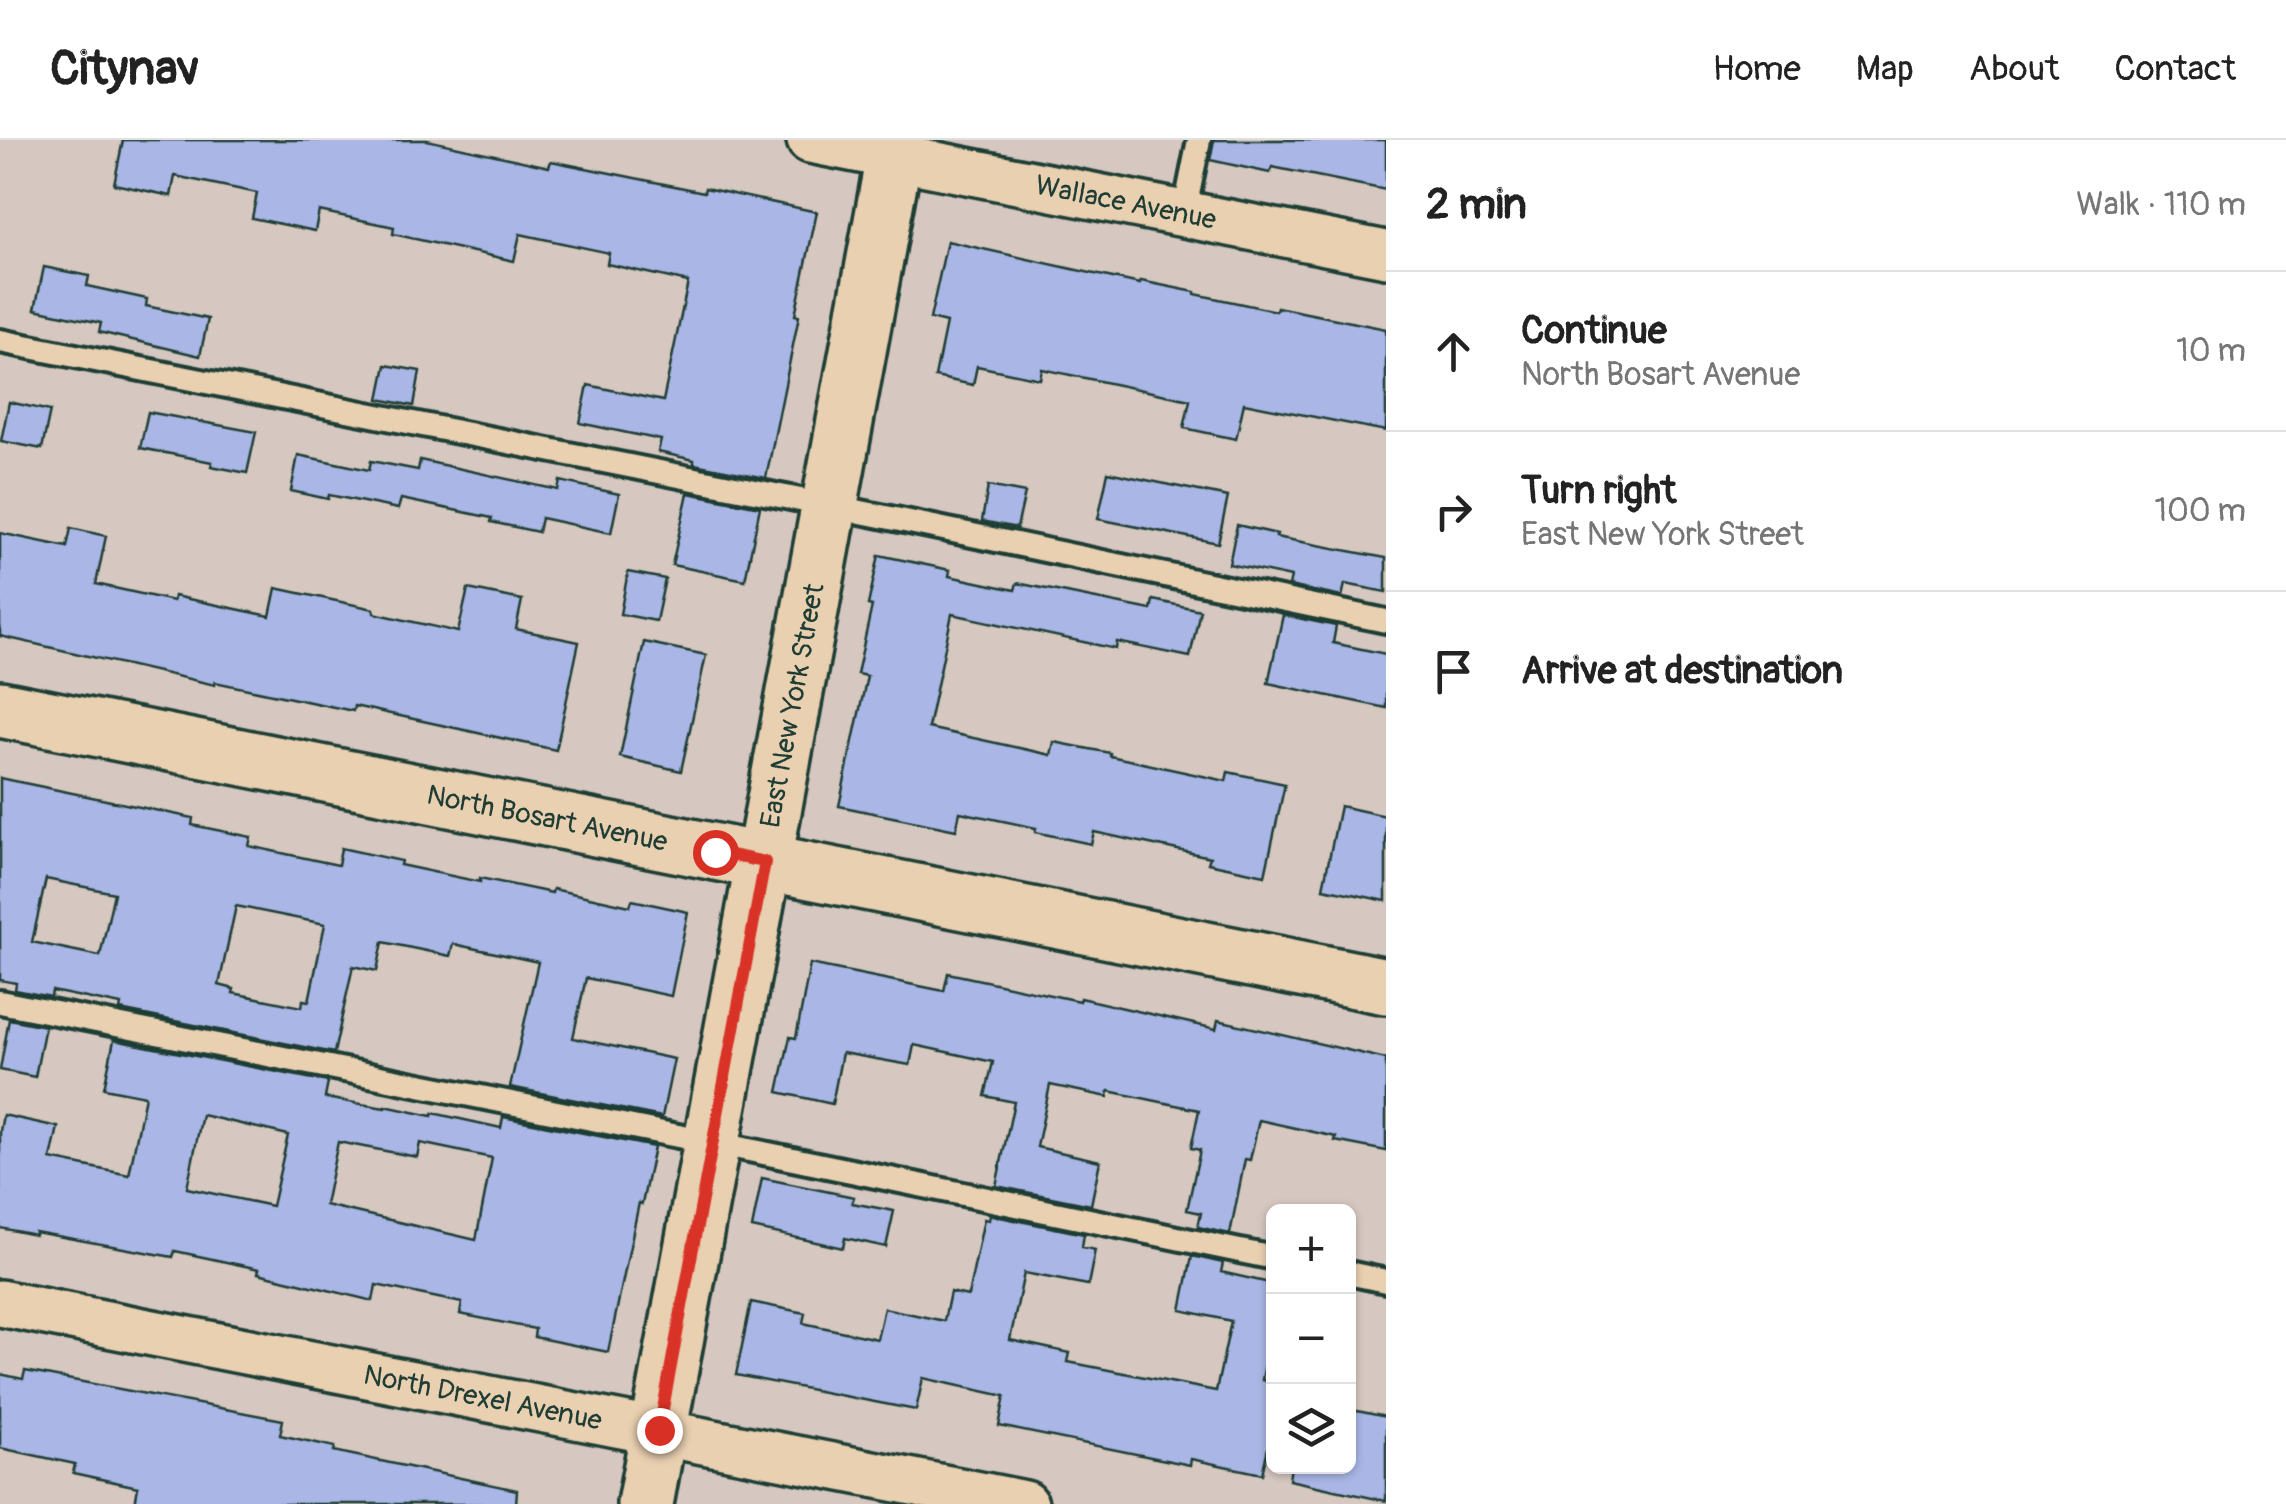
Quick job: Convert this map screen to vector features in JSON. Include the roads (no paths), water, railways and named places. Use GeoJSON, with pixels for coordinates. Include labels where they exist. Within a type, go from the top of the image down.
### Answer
{"type":"FeatureCollection","features":[{"type":"Feature","properties":{"kind":"street","name":"Wallace Avenue"},"geometry":{"type":"LineString","coordinates":[[810,140],[895,148],[1184,214],[1386,254]]}},
{"type":"Feature","properties":{"kind":"street","name":"East New York Street"},"geometry":{"type":"LineString","coordinates":[[645,1504],[895,148]]}},
{"type":"Feature","properties":{"kind":"street","name":"North Bosart Avenue"},"geometry":{"type":"LineString","coordinates":[[0,709],[1386,986]]}},
{"type":"Feature","properties":{"kind":"street","name":"North Drexel Avenue"},"geometry":{"type":"LineString","coordinates":[[0,1302],[1025,1504]]}},
{"type":"Feature","properties":{"kind":"lane"},"geometry":{"type":"LineString","coordinates":[[1184,214],[1199,140]]}},
{"type":"Feature","properties":{"kind":"lane"},"geometry":{"type":"LineString","coordinates":[[0,341],[1386,620]]}},
{"type":"Feature","properties":{"kind":"lane"},"geometry":{"type":"LineString","coordinates":[[0,1002],[1266,1256]]}},
{"type":"Feature","properties":{"kind":"lane"},"geometry":{"type":"LineString","coordinates":[[1356,1275],[1386,1281]]}}]}
